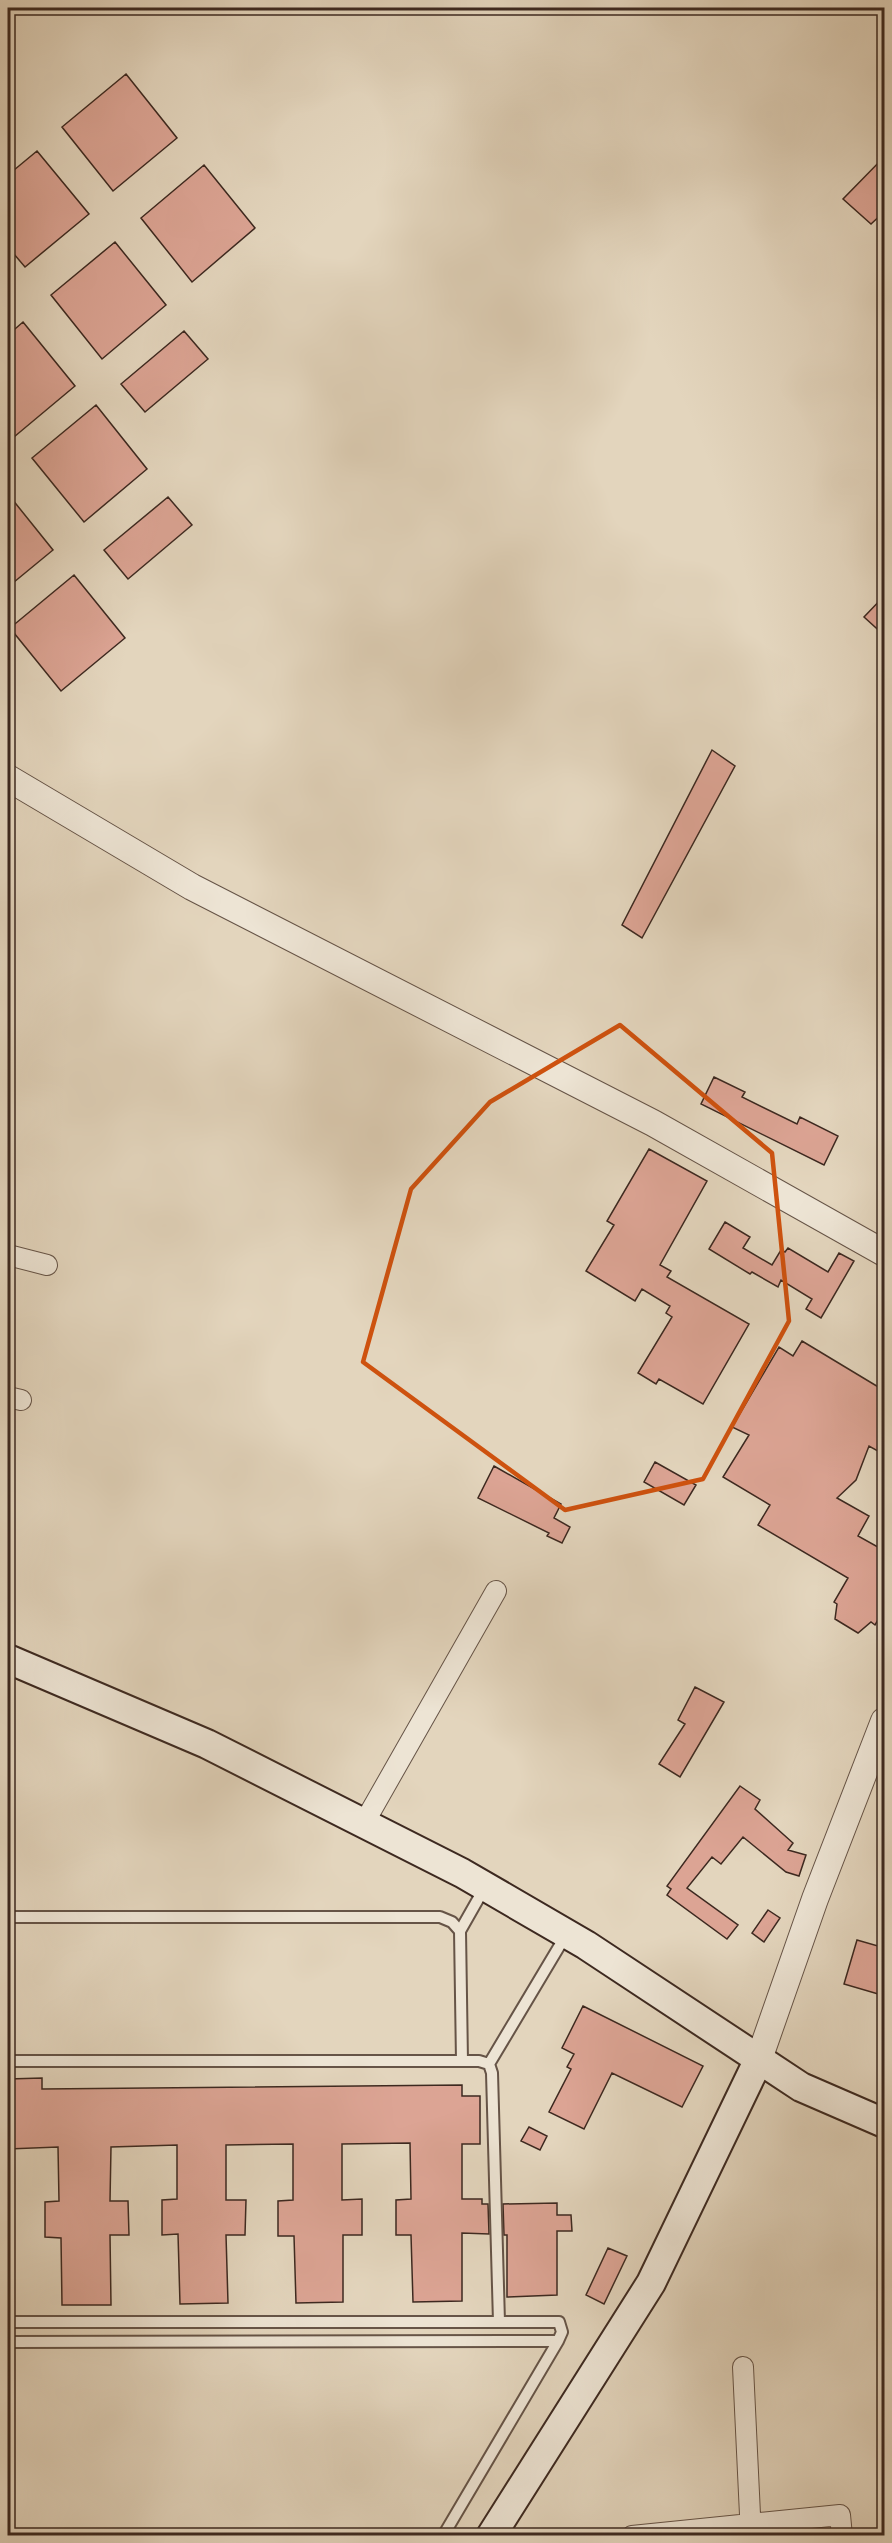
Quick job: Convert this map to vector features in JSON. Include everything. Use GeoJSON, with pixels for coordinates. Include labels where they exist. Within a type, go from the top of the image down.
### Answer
{"type":"FeatureCollection","features":[{"type":"Feature","properties":{"kind":"main road"},"geometry":{"type":"LineString","coordinates":[[8,1659],[157,1721],[364,1822],[563,1939],[828,2100],[885,2123]]}},
{"type":"Feature","properties":{"kind":"main road"},"geometry":{"type":"LineString","coordinates":[[491,2535],[651,2283],[759,2060]]}},
{"type":"Feature","properties":{"kind":"street"},"geometry":{"type":"LineString","coordinates":[[8,778],[192,887],[653,1123],[885,1253]]}},
{"type":"Feature","properties":{"kind":"street"},"geometry":{"type":"LineString","coordinates":[[8,1255],[47,1265]]}},
{"type":"Feature","properties":{"kind":"street"},"geometry":{"type":"LineString","coordinates":[[364,1822],[496,1591]]}},
{"type":"Feature","properties":{"kind":"street"},"geometry":{"type":"LineString","coordinates":[[759,2060],[815,1899],[885,1720]]}},
{"type":"Feature","properties":{"kind":"street"},"geometry":{"type":"LineString","coordinates":[[743,2367],[750,2530]]}},
{"type":"Feature","properties":{"kind":"street"},"geometry":{"type":"LineString","coordinates":[[632,2535],[750,2530],[840,2515],[842,2535]]}},
{"type":"Feature","properties":{"kind":"lane"},"geometry":{"type":"LineString","coordinates":[[459,1931],[482,1893]]}},
{"type":"Feature","properties":{"kind":"lane"},"geometry":{"type":"LineString","coordinates":[[8,1917],[416,1915],[440,1917],[453,1922],[459,1931],[462,2061]]}},
{"type":"Feature","properties":{"kind":"lane"},"geometry":{"type":"LineString","coordinates":[[499,2322],[493,2084],[489,2064],[563,1939]]}},
{"type":"Feature","properties":{"kind":"lane"},"geometry":{"type":"LineString","coordinates":[[8,2061],[462,2061],[489,2064]]}},
{"type":"Feature","properties":{"kind":"lane"},"geometry":{"type":"LineString","coordinates":[[8,2322],[559,2322],[562,2332],[558,2341],[444,2535]]}},
{"type":"Feature","properties":{"kind":"lane"},"geometry":{"type":"LineString","coordinates":[[366,2322],[366,2340]]}},
{"type":"Feature","properties":{"kind":"lane"},"geometry":{"type":"LineString","coordinates":[[8,2342],[558,2341]]}},
{"type":"Feature","properties":{"kind":"highlighted area"},"geometry":{"type":"Polygon","coordinates":[[[620,1025],[772,1153],[789,1321],[703,1479],[565,1510],[363,1362],[411,1189],[490,1102],[620,1025]]]}},
{"type":"Feature","properties":{"kind":"building"},"geometry":{"type":"Polygon","coordinates":[[[126,74],[177,138],[113,191],[62,127],[126,74]]]}},
{"type":"Feature","properties":{"kind":"building"},"geometry":{"type":"Polygon","coordinates":[[[37,151],[89,214],[25,267],[8,247],[8,175],[37,151]]]}},
{"type":"Feature","properties":{"kind":"building"},"geometry":{"type":"Polygon","coordinates":[[[885,156],[885,211],[871,224],[843,199],[885,156]]]}},
{"type":"Feature","properties":{"kind":"building"},"geometry":{"type":"Polygon","coordinates":[[[204,165],[255,228],[192,282],[141,218],[204,165]]]}},
{"type":"Feature","properties":{"kind":"building"},"geometry":{"type":"Polygon","coordinates":[[[115,242],[166,305],[102,359],[51,295],[115,242]]]}},
{"type":"Feature","properties":{"kind":"building"},"geometry":{"type":"Polygon","coordinates":[[[23,322],[75,386],[8,442],[8,335],[23,322]]]}},
{"type":"Feature","properties":{"kind":"building"},"geometry":{"type":"Polygon","coordinates":[[[184,331],[208,359],[145,412],[121,384],[184,331]]]}},
{"type":"Feature","properties":{"kind":"building"},"geometry":{"type":"Polygon","coordinates":[[[96,405],[147,469],[84,522],[32,458],[96,405]]]}},
{"type":"Feature","properties":{"kind":"building"},"geometry":{"type":"Polygon","coordinates":[[[8,494],[53,550],[8,587],[8,494]]]}},
{"type":"Feature","properties":{"kind":"building"},"geometry":{"type":"Polygon","coordinates":[[[168,497],[192,525],[128,579],[104,550],[168,497]]]}},
{"type":"Feature","properties":{"kind":"building"},"geometry":{"type":"Polygon","coordinates":[[[74,575],[125,638],[61,691],[10,628],[74,575]]]}},
{"type":"Feature","properties":{"kind":"building"},"geometry":{"type":"Polygon","coordinates":[[[885,595],[885,636],[864,617],[885,595]]]}},
{"type":"Feature","properties":{"kind":"building"},"geometry":{"type":"Polygon","coordinates":[[[712,750],[735,766],[642,938],[622,925],[712,750]]]}},
{"type":"Feature","properties":{"kind":"building"},"geometry":{"type":"Polygon","coordinates":[[[714,1077],[745,1092],[742,1097],[797,1124],[800,1117],[838,1136],[824,1165],[701,1104],[714,1077]]]}},
{"type":"Feature","properties":{"kind":"building"},"geometry":{"type":"Polygon","coordinates":[[[649,1149],[707,1181],[660,1265],[671,1271],[667,1277],[749,1324],[703,1404],[659,1379],[656,1384],[638,1373],[672,1317],[666,1313],[670,1306],[642,1289],[635,1301],[586,1271],[614,1225],[607,1221],[649,1149]]]}},
{"type":"Feature","properties":{"kind":"building"},"geometry":{"type":"Polygon","coordinates":[[[725,1222],[750,1237],[743,1248],[772,1265],[781,1250],[785,1252],[788,1248],[828,1272],[839,1253],[854,1261],[821,1318],[806,1309],[812,1299],[781,1280],[778,1287],[752,1272],[750,1274],[709,1249],[725,1222]]]}},
{"type":"Feature","properties":{"kind":"building"},"geometry":{"type":"Polygon","coordinates":[[[802,1341],[885,1391],[885,1455],[869,1446],[856,1480],[837,1498],[869,1516],[858,1536],[885,1551],[885,1608],[875,1625],[871,1622],[858,1633],[835,1619],[837,1604],[834,1602],[848,1578],[758,1525],[770,1505],[723,1477],[749,1435],[732,1427],[779,1347],[793,1356],[802,1341]]]}},
{"type":"Feature","properties":{"kind":"building"},"geometry":{"type":"Polygon","coordinates":[[[655,1462],[696,1485],[684,1505],[644,1482],[655,1462]]]}},
{"type":"Feature","properties":{"kind":"building"},"geometry":{"type":"Polygon","coordinates":[[[494,1466],[561,1504],[554,1518],[570,1527],[562,1543],[547,1536],[549,1533],[478,1498],[494,1466]]]}},
{"type":"Feature","properties":{"kind":"building"},"geometry":{"type":"Polygon","coordinates":[[[695,1687],[724,1702],[680,1777],[659,1764],[685,1724],[678,1720],[695,1687]]]}},
{"type":"Feature","properties":{"kind":"building"},"geometry":{"type":"Polygon","coordinates":[[[740,1786],[760,1800],[755,1809],[793,1843],[788,1850],[806,1855],[799,1876],[786,1872],[743,1837],[721,1864],[712,1857],[687,1888],[738,1925],[727,1939],[667,1895],[671,1889],[667,1886],[740,1786]]]}},
{"type":"Feature","properties":{"kind":"building"},"geometry":{"type":"Polygon","coordinates":[[[768,1910],[780,1918],[764,1942],[752,1933],[768,1910]]]}},
{"type":"Feature","properties":{"kind":"building"},"geometry":{"type":"Polygon","coordinates":[[[857,1940],[885,1948],[885,1996],[844,1984],[857,1940]]]}},
{"type":"Feature","properties":{"kind":"building"},"geometry":{"type":"Polygon","coordinates":[[[583,2006],[703,2066],[682,2107],[612,2073],[584,2129],[549,2112],[571,2069],[567,2067],[574,2054],[562,2048],[583,2006]]]}},
{"type":"Feature","properties":{"kind":"building"},"geometry":{"type":"Polygon","coordinates":[[[42,2078],[42,2089],[462,2085],[462,2096],[480,2096],[480,2144],[462,2144],[462,2199],[482,2199],[482,2204],[488,2204],[489,2234],[462,2233],[462,2301],[413,2302],[411,2235],[396,2235],[396,2200],[411,2199],[410,2143],[342,2144],[342,2200],[362,2199],[362,2235],[343,2235],[343,2302],[296,2303],[294,2236],[278,2236],[278,2201],[293,2200],[293,2144],[226,2145],[226,2200],[246,2200],[245,2235],[226,2235],[228,2303],[180,2304],[178,2234],[162,2235],[162,2200],[177,2199],[177,2145],[111,2147],[110,2201],[128,2201],[129,2235],[110,2235],[111,2305],[62,2305],[61,2238],[45,2237],[45,2202],[59,2201],[58,2147],[8,2149],[8,2079],[42,2078]]]}},
{"type":"Feature","properties":{"kind":"building"},"geometry":{"type":"Polygon","coordinates":[[[529,2127],[547,2136],[540,2150],[521,2141],[529,2127]]]}},
{"type":"Feature","properties":{"kind":"building"},"geometry":{"type":"Polygon","coordinates":[[[557,2203],[557,2215],[571,2215],[572,2231],[557,2231],[557,2295],[507,2297],[507,2235],[504,2235],[503,2204],[557,2203]]]}},
{"type":"Feature","properties":{"kind":"building"},"geometry":{"type":"Polygon","coordinates":[[[608,2248],[627,2256],[604,2304],[586,2295],[608,2248]]]}}]}
